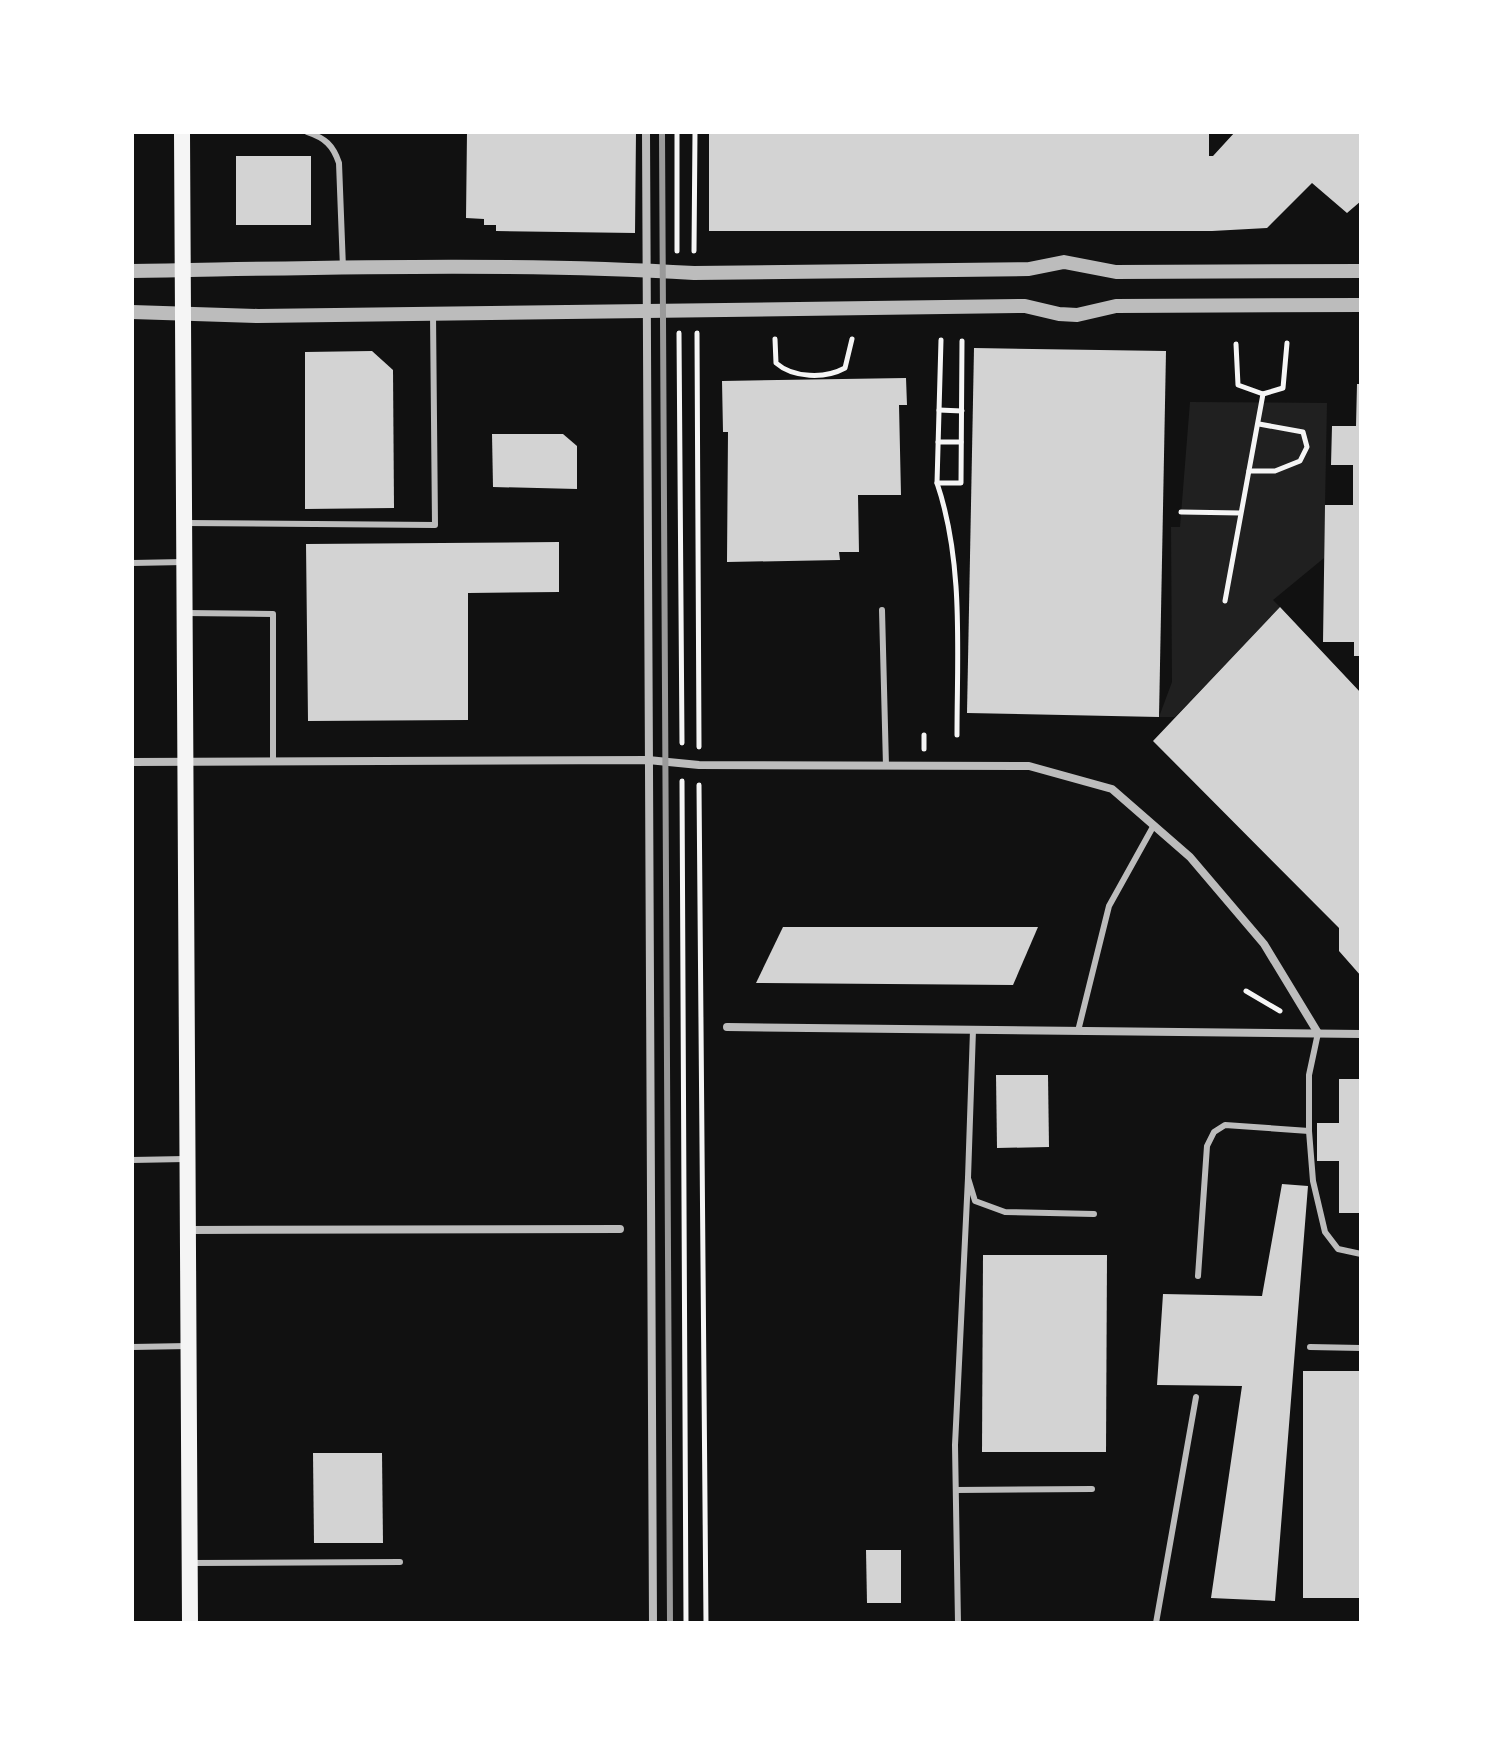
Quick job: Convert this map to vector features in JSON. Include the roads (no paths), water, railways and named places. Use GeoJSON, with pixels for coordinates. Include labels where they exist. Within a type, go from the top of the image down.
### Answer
{"type":"FeatureCollection","features":[{"type":"Feature","properties":{"kind":"main road"},"geometry":{"type":"LineString","coordinates":[[182,132],[190,1623]]}},
{"type":"Feature","properties":{"kind":"street"},"geometry":{"type":"LineString","coordinates":[[646,132],[653,1623]]}},
{"type":"Feature","properties":{"kind":"street"},"geometry":{"type":"LineString","coordinates":[[132,271],[343,268],[677,272],[1029,269],[1064,262],[1116,272],[1361,271]]}},
{"type":"Feature","properties":{"kind":"street"},"geometry":{"type":"LineString","coordinates":[[132,312],[433,314],[1025,306],[1077,315],[1116,306],[1361,305]]}},
{"type":"Feature","properties":{"kind":"street"},"geometry":{"type":"LineString","coordinates":[[132,762],[648,760],[699,765],[1029,766],[1112,789],[1190,857],[1264,944],[1318,1033]]}},
{"type":"Feature","properties":{"kind":"street"},"geometry":{"type":"LineString","coordinates":[[727,1027],[1361,1034]]}},
{"type":"Feature","properties":{"kind":"street"},"geometry":{"type":"LineString","coordinates":[[190,1230],[620,1229]]}},
{"type":"Feature","properties":{"kind":"lane"},"geometry":{"type":"LineString","coordinates":[[307,132],[320,136],[333,147],[339,163],[343,268]]}},
{"type":"Feature","properties":{"kind":"lane"},"geometry":{"type":"LineString","coordinates":[[185,523],[435,525],[433,314]]}},
{"type":"Feature","properties":{"kind":"lane"},"geometry":{"type":"LineString","coordinates":[[132,563],[185,562]]}},
{"type":"Feature","properties":{"kind":"lane"},"geometry":{"type":"LineString","coordinates":[[882,610],[886,766]]}},
{"type":"Feature","properties":{"kind":"lane"},"geometry":{"type":"LineString","coordinates":[[185,613],[273,614],[273,762]]}},
{"type":"Feature","properties":{"kind":"lane"},"geometry":{"type":"LineString","coordinates":[[1078,1031],[1109,906],[1154,825]]}},
{"type":"Feature","properties":{"kind":"lane"},"geometry":{"type":"LineString","coordinates":[[958,1623],[955,1445],[973,1030]]}},
{"type":"Feature","properties":{"kind":"lane"},"geometry":{"type":"LineString","coordinates":[[1318,1033],[1309,1075],[1313,1181],[1325,1232],[1338,1249],[1361,1254]]}},
{"type":"Feature","properties":{"kind":"lane"},"geometry":{"type":"LineString","coordinates":[[1198,1276],[1207,1146],[1214,1132],[1225,1125],[1309,1131]]}},
{"type":"Feature","properties":{"kind":"lane"},"geometry":{"type":"LineString","coordinates":[[132,1160],[189,1158]]}},
{"type":"Feature","properties":{"kind":"lane"},"geometry":{"type":"LineString","coordinates":[[968,1178],[975,1201],[1005,1212],[1094,1214]]}},
{"type":"Feature","properties":{"kind":"lane"},"geometry":{"type":"LineString","coordinates":[[132,1347],[189,1346]]}},
{"type":"Feature","properties":{"kind":"lane"},"geometry":{"type":"LineString","coordinates":[[1310,1347],[1361,1348]]}},
{"type":"Feature","properties":{"kind":"lane"},"geometry":{"type":"LineString","coordinates":[[1156,1623],[1196,1397]]}},
{"type":"Feature","properties":{"kind":"lane"},"geometry":{"type":"LineString","coordinates":[[956,1490],[1092,1489]]}},
{"type":"Feature","properties":{"kind":"lane"},"geometry":{"type":"LineString","coordinates":[[190,1563],[400,1562]]}},
{"type":"Feature","properties":{"kind":"railway"},"geometry":{"type":"LineString","coordinates":[[662,132],[670,1623]]}}]}
